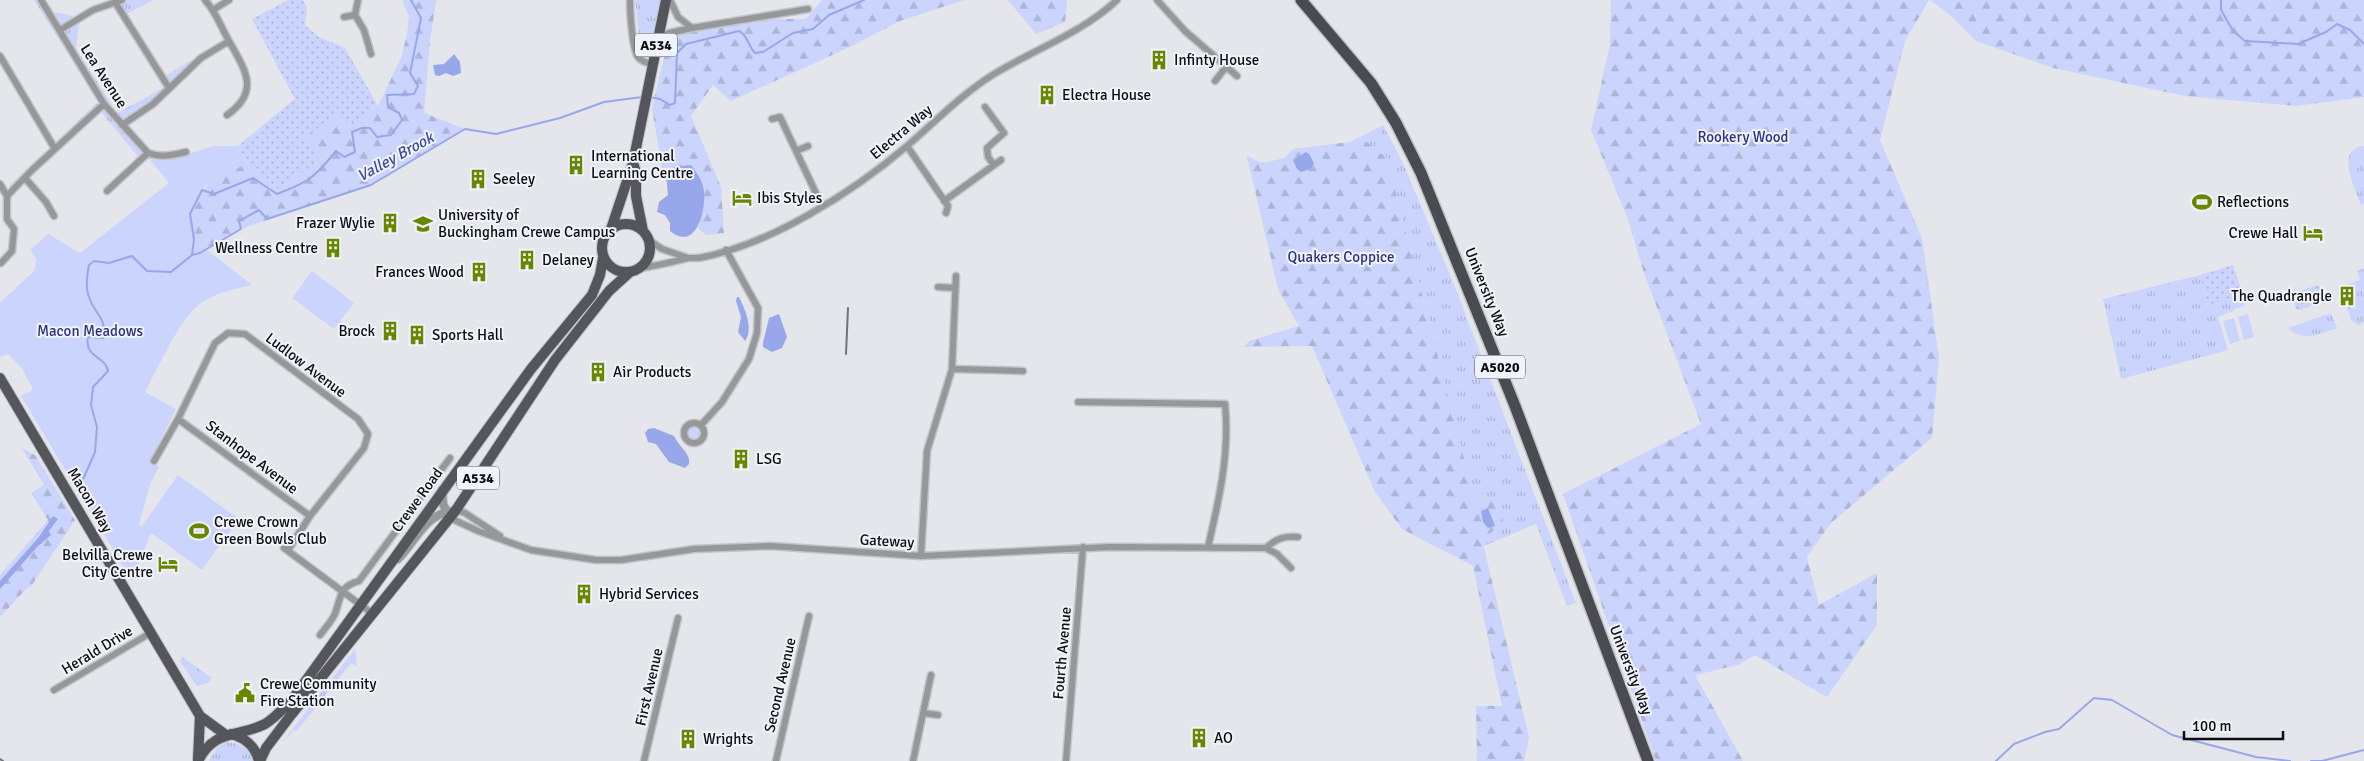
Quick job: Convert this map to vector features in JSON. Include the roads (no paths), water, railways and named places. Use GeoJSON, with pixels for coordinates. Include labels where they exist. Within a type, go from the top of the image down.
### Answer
{"type":"FeatureCollection","features":[{"type":"Feature","properties":{"kind":"highway","name":"University Way"},"geometry":{"type":"LineString","coordinates":[[1301,0],[1371,83],[1396,122],[1422,173],[1509,388],[1648,761]]}},
{"type":"Feature","properties":{"kind":"main road","name":"A534"},"geometry":{"type":"LineString","coordinates":[[603,258],[601,252],[603,241],[612,229],[633,163],[666,0]]}},
{"type":"Feature","properties":{"kind":"main road","name":"A534"},"geometry":{"type":"LineString","coordinates":[[260,761],[266,748],[291,715],[451,514],[555,360],[604,296],[630,272],[640,268],[650,254],[636,196],[636,172],[633,163]]}},
{"type":"Feature","properties":{"kind":"main road"},"geometry":{"type":"LineString","coordinates":[[612,229],[629,224],[646,235]]}},
{"type":"Feature","properties":{"kind":"main road"},"geometry":{"type":"LineString","coordinates":[[603,258],[616,270],[630,272]]}},
{"type":"Feature","properties":{"kind":"main road","name":"Crewe Road"},"geometry":{"type":"LineString","coordinates":[[228,734],[265,724],[292,700],[531,369],[592,295],[600,275],[603,258]]}},
{"type":"Feature","properties":{"kind":"main road","name":"Macon Way"},"geometry":{"type":"LineString","coordinates":[[0,378],[200,716],[228,734]]}},
{"type":"Feature","properties":{"kind":"main road"},"geometry":{"type":"LineString","coordinates":[[198,761],[200,716]]}},
{"type":"Feature","properties":{"kind":"main road","name":"A534"},"geometry":{"type":"LineString","coordinates":[[198,761],[210,745],[228,734],[240,736],[250,744],[260,761]]}},
{"type":"Feature","properties":{"kind":"street","name":"Lea Avenue"},"geometry":{"type":"LineString","coordinates":[[41,0],[104,104],[148,153]]}},
{"type":"Feature","properties":{"kind":"street"},"geometry":{"type":"LineString","coordinates":[[60,30],[93,10],[122,0]]}},
{"type":"Feature","properties":{"kind":"street"},"geometry":{"type":"LineString","coordinates":[[205,0],[246,70],[248,85],[243,99],[231,114]]}},
{"type":"Feature","properties":{"kind":"street"},"geometry":{"type":"LineString","coordinates":[[212,10],[229,0]]}},
{"type":"Feature","properties":{"kind":"street"},"geometry":{"type":"LineString","coordinates":[[358,0],[355,15],[364,30],[371,54]]}},
{"type":"Feature","properties":{"kind":"street"},"geometry":{"type":"LineString","coordinates":[[630,0],[631,24],[637,54],[643,61],[652,64]]}},
{"type":"Feature","properties":{"kind":"street"},"geometry":{"type":"LineString","coordinates":[[670,0],[678,17],[692,28]]}},
{"type":"Feature","properties":{"kind":"street","name":"Electra Way"},"geometry":{"type":"LineString","coordinates":[[640,268],[698,258],[778,231],[864,179],[907,146],[959,98],[994,74],[1079,28],[1117,0]]}},
{"type":"Feature","properties":{"kind":"street"},"geometry":{"type":"LineString","coordinates":[[1157,0],[1185,31],[1237,76]]}},
{"type":"Feature","properties":{"kind":"street"},"geometry":{"type":"LineString","coordinates":[[115,2],[169,88]]}},
{"type":"Feature","properties":{"kind":"street"},"geometry":{"type":"LineString","coordinates":[[657,40],[669,33],[692,28],[808,9]]}},
{"type":"Feature","properties":{"kind":"street"},"geometry":{"type":"LineString","coordinates":[[344,17],[355,15]]}},
{"type":"Feature","properties":{"kind":"street"},"geometry":{"type":"LineString","coordinates":[[122,125],[153,104],[201,58],[229,42]]}},
{"type":"Feature","properties":{"kind":"street"},"geometry":{"type":"LineString","coordinates":[[0,56],[56,149]]}},
{"type":"Feature","properties":{"kind":"street"},"geometry":{"type":"LineString","coordinates":[[1215,81],[1226,67]]}},
{"type":"Feature","properties":{"kind":"street"},"geometry":{"type":"LineString","coordinates":[[7,196],[104,104]]}},
{"type":"Feature","properties":{"kind":"street"},"geometry":{"type":"LineString","coordinates":[[985,106],[1004,133],[986,148],[988,157],[994,165]]}},
{"type":"Feature","properties":{"kind":"street"},"geometry":{"type":"LineString","coordinates":[[772,119],[780,117],[822,206]]}},
{"type":"Feature","properties":{"kind":"street"},"geometry":{"type":"LineString","coordinates":[[796,151],[808,146]]}},
{"type":"Feature","properties":{"kind":"street"},"geometry":{"type":"LineString","coordinates":[[907,146],[948,206],[946,213]]}},
{"type":"Feature","properties":{"kind":"street"},"geometry":{"type":"LineString","coordinates":[[107,190],[148,153],[155,156],[170,156],[186,152]]}},
{"type":"Feature","properties":{"kind":"street"},"geometry":{"type":"LineString","coordinates":[[944,201],[1001,160]]}},
{"type":"Feature","properties":{"kind":"street"},"geometry":{"type":"LineString","coordinates":[[25,178],[46,202],[52,214],[44,216]]}},
{"type":"Feature","properties":{"kind":"street"},"geometry":{"type":"LineString","coordinates":[[0,184],[7,196],[6,214],[14,229],[12,251],[1,263]]}},
{"type":"Feature","properties":{"kind":"street","name":"Electra Way"},"geometry":{"type":"LineString","coordinates":[[646,235],[662,249],[690,258]]}},
{"type":"Feature","properties":{"kind":"street"},"geometry":{"type":"LineString","coordinates":[[700,425],[722,402],[749,359],[757,333],[758,308],[726,250]]}},
{"type":"Feature","properties":{"kind":"street"},"geometry":{"type":"LineString","coordinates":[[921,556],[927,451],[952,369],[956,276]]}},
{"type":"Feature","properties":{"kind":"street"},"geometry":{"type":"LineString","coordinates":[[938,287],[955,288]]}},
{"type":"Feature","properties":{"kind":"street","name":"Ludlow Avenue"},"geometry":{"type":"LineString","coordinates":[[154,461],[178,419],[216,343],[228,333],[245,334],[358,419],[368,434],[364,448],[286,549],[373,614]]}},
{"type":"Feature","properties":{"kind":"street"},"geometry":{"type":"LineString","coordinates":[[952,369],[1023,371]]}},
{"type":"Feature","properties":{"kind":"street"},"geometry":{"type":"LineString","coordinates":[[1078,402],[1224,404],[1227,427],[1226,457],[1208,547]]}},
{"type":"Feature","properties":{"kind":"street","name":"Stanhope Avenue"},"geometry":{"type":"LineString","coordinates":[[178,419],[310,516]]}},
{"type":"Feature","properties":{"kind":"street","name":"Crewe Road"},"geometry":{"type":"LineString","coordinates":[[342,592],[350,584],[359,580],[450,458]]}},
{"type":"Feature","properties":{"kind":"street"},"geometry":{"type":"LineString","coordinates":[[442,490],[443,504],[451,514]]}},
{"type":"Feature","properties":{"kind":"street","name":"Gateway"},"geometry":{"type":"LineString","coordinates":[[451,514],[465,513],[509,542]]}},
{"type":"Feature","properties":{"kind":"street"},"geometry":{"type":"LineString","coordinates":[[382,574],[409,548],[437,515],[451,514]]}},
{"type":"Feature","properties":{"kind":"street","name":"Gateway"},"geometry":{"type":"LineString","coordinates":[[451,514],[509,542],[555,555],[596,560],[621,560],[694,549],[770,546],[921,556],[1083,547],[1266,548]]}},
{"type":"Feature","properties":{"kind":"street"},"geometry":{"type":"LineString","coordinates":[[1291,568],[1277,554],[1266,548],[1279,538],[1287,536],[1298,537]]}},
{"type":"Feature","properties":{"kind":"street","name":"Fourth Avenue"},"geometry":{"type":"LineString","coordinates":[[1066,761],[1083,547]]}},
{"type":"Feature","properties":{"kind":"street"},"geometry":{"type":"LineString","coordinates":[[320,635],[336,612],[337,601],[342,592]]}},
{"type":"Feature","properties":{"kind":"street","name":"Second Avenue"},"geometry":{"type":"LineString","coordinates":[[776,761],[810,616]]}},
{"type":"Feature","properties":{"kind":"street","name":"First Avenue"},"geometry":{"type":"LineString","coordinates":[[644,761],[678,618]]}},
{"type":"Feature","properties":{"kind":"street","name":"Herald Drive"},"geometry":{"type":"LineString","coordinates":[[54,690],[152,632]]}},
{"type":"Feature","properties":{"kind":"street"},"geometry":{"type":"LineString","coordinates":[[913,761],[931,675]]}},
{"type":"Feature","properties":{"kind":"street"},"geometry":{"type":"LineString","coordinates":[[924,713],[938,715]]}},
{"type":"Feature","properties":{"kind":"water"},"geometry":{"type":"Polygon","coordinates":[[[454,54],[460,62],[461,73],[453,76],[446,73],[439,76],[435,75],[433,65],[444,64],[454,54]]]}},
{"type":"Feature","properties":{"kind":"water"},"geometry":{"type":"Polygon","coordinates":[[[1306,152],[1310,155],[1314,164],[1310,169],[1301,172],[1297,169],[1293,160],[1306,152]]]}},
{"type":"Feature","properties":{"kind":"water"},"geometry":{"type":"Polygon","coordinates":[[[691,165],[702,183],[704,203],[699,223],[694,231],[688,236],[680,236],[670,231],[670,223],[665,215],[657,212],[659,202],[668,195],[666,174],[674,167],[691,165]]]}},
{"type":"Feature","properties":{"kind":"water"},"geometry":{"type":"Polygon","coordinates":[[[737,297],[739,297],[748,319],[749,331],[745,341],[738,332],[741,317],[736,301],[737,297]]]}},
{"type":"Feature","properties":{"kind":"water"},"geometry":{"type":"Polygon","coordinates":[[[779,314],[787,337],[782,348],[772,352],[763,347],[763,343],[769,318],[779,314]]]}},
{"type":"Feature","properties":{"kind":"water"},"geometry":{"type":"Polygon","coordinates":[[[654,428],[674,436],[688,456],[689,464],[685,468],[669,462],[656,444],[648,442],[645,433],[648,429],[654,428]]]}},
{"type":"Feature","properties":{"kind":"water"},"geometry":{"type":"Polygon","coordinates":[[[1488,508],[1495,526],[1488,528],[1483,522],[1481,511],[1488,508]]]}},
{"type":"Feature","properties":{"kind":"water"},"geometry":{"type":"Polygon","coordinates":[[[53,516],[58,519],[49,531],[51,535],[37,547],[0,589],[0,581],[39,537],[53,516]]]}},
{"type":"Feature","properties":{"kind":"waterway"},"geometry":{"type":"LineString","coordinates":[[192,255],[194,239],[190,214],[202,190],[214,194],[253,178],[277,194],[311,178],[336,151],[344,157],[355,152],[352,132],[362,128],[370,128],[377,137],[391,135],[402,120],[399,113],[388,107],[387,95],[414,94],[418,86],[410,73],[421,18],[411,0]]}},
{"type":"Feature","properties":{"kind":"waterway","name":"Valley Brook"},"geometry":{"type":"LineString","coordinates":[[649,97],[660,99],[670,105],[675,103],[677,53],[686,44],[739,31],[744,35],[755,53],[763,52],[793,33],[813,29],[829,15],[864,0]]}},
{"type":"Feature","properties":{"kind":"waterway"},"geometry":{"type":"LineString","coordinates":[[2221,0],[2221,10],[2233,31],[2245,41],[2298,44],[2326,32],[2337,24],[2350,30],[2364,44]]}},
{"type":"Feature","properties":{"kind":"waterway","name":"Valley Brook"},"geometry":{"type":"LineString","coordinates":[[81,484],[95,452],[97,427],[91,405],[93,387],[108,371],[103,362],[89,349],[88,344],[88,337],[104,338],[102,320],[91,303],[87,290],[89,265],[94,261],[109,263],[132,256],[147,271],[171,272],[192,255],[200,253],[241,229],[239,221],[259,210],[267,219],[371,185],[465,129],[496,134],[560,118],[604,102],[642,97]]}},
{"type":"Feature","properties":{"kind":"waterway"},"geometry":{"type":"LineString","coordinates":[[1996,761],[2014,744],[2045,732],[2059,729],[2094,698],[2112,700],[2172,735],[2256,757],[2290,761]]}},
{"type":"Feature","properties":{"kind":"waterway"},"geometry":{"type":"LineString","coordinates":[[2311,761],[2322,761],[2364,750]]}},
{"type":"Feature","properties":{"kind":"railway"},"geometry":{"type":"LineString","coordinates":[[846,354],[848,308]]}},
{"type":"Feature","properties":{"kind":"place","name":"Infinty House"},"geometry":{"type":"Point","coordinates":[1159,60]}},
{"type":"Feature","properties":{"kind":"place","name":"Electra House"},"geometry":{"type":"Point","coordinates":[1047,95]}},
{"type":"Feature","properties":{"kind":"place","name":"International Learning Centre"},"geometry":{"type":"Point","coordinates":[576,165]}},
{"type":"Feature","properties":{"kind":"place","name":"Seeley"},"geometry":{"type":"Point","coordinates":[478,179]}},
{"type":"Feature","properties":{"kind":"place","name":"Ibis Styles"},"geometry":{"type":"Point","coordinates":[742,198]}},
{"type":"Feature","properties":{"kind":"place","name":"Reflections"},"geometry":{"type":"Point","coordinates":[2202,202]}},
{"type":"Feature","properties":{"kind":"place","name":"Frazer Wylie"},"geometry":{"type":"Point","coordinates":[390,223]}},
{"type":"Feature","properties":{"kind":"place","name":"University of Buckingham Crewe Campus"},"geometry":{"type":"Point","coordinates":[423,224]}},
{"type":"Feature","properties":{"kind":"place","name":"Crewe Hall"},"geometry":{"type":"Point","coordinates":[2313,233]}},
{"type":"Feature","properties":{"kind":"place","name":"Wellness Centre"},"geometry":{"type":"Point","coordinates":[333,248]}},
{"type":"Feature","properties":{"kind":"place","name":"Delaney"},"geometry":{"type":"Point","coordinates":[527,260]}},
{"type":"Feature","properties":{"kind":"place","name":"Frances Wood"},"geometry":{"type":"Point","coordinates":[479,272]}},
{"type":"Feature","properties":{"kind":"place","name":"The Quadrangle"},"geometry":{"type":"Point","coordinates":[2347,296]}},
{"type":"Feature","properties":{"kind":"place","name":"Brock"},"geometry":{"type":"Point","coordinates":[390,331]}},
{"type":"Feature","properties":{"kind":"place","name":"Sports Hall"},"geometry":{"type":"Point","coordinates":[417,335]}},
{"type":"Feature","properties":{"kind":"place","name":"Air Products"},"geometry":{"type":"Point","coordinates":[598,372]}},
{"type":"Feature","properties":{"kind":"place","name":"LSG"},"geometry":{"type":"Point","coordinates":[741,459]}},
{"type":"Feature","properties":{"kind":"place","name":"Crewe Crown Green Bowls Club"},"geometry":{"type":"Point","coordinates":[199,531]}},
{"type":"Feature","properties":{"kind":"place","name":"Belvilla Crewe City Centre"},"geometry":{"type":"Point","coordinates":[168,564]}},
{"type":"Feature","properties":{"kind":"place","name":"Hybrid Services"},"geometry":{"type":"Point","coordinates":[584,594]}},
{"type":"Feature","properties":{"kind":"place","name":"Crewe Community Fire Station"},"geometry":{"type":"Point","coordinates":[245,693]}},
{"type":"Feature","properties":{"kind":"place","name":"AO"},"geometry":{"type":"Point","coordinates":[1199,738]}},
{"type":"Feature","properties":{"kind":"place","name":"Wrights"},"geometry":{"type":"Point","coordinates":[688,739]}},
{"type":"Feature","properties":{"kind":"park label","name":"Rookery Wood"},"geometry":{"type":"Point","coordinates":[1743,137]}},
{"type":"Feature","properties":{"kind":"park label","name":"Quakers Coppice"},"geometry":{"type":"Point","coordinates":[1341,257]}},
{"type":"Feature","properties":{"kind":"park label","name":"Macon Meadows"},"geometry":{"type":"Point","coordinates":[90,331]}}]}
